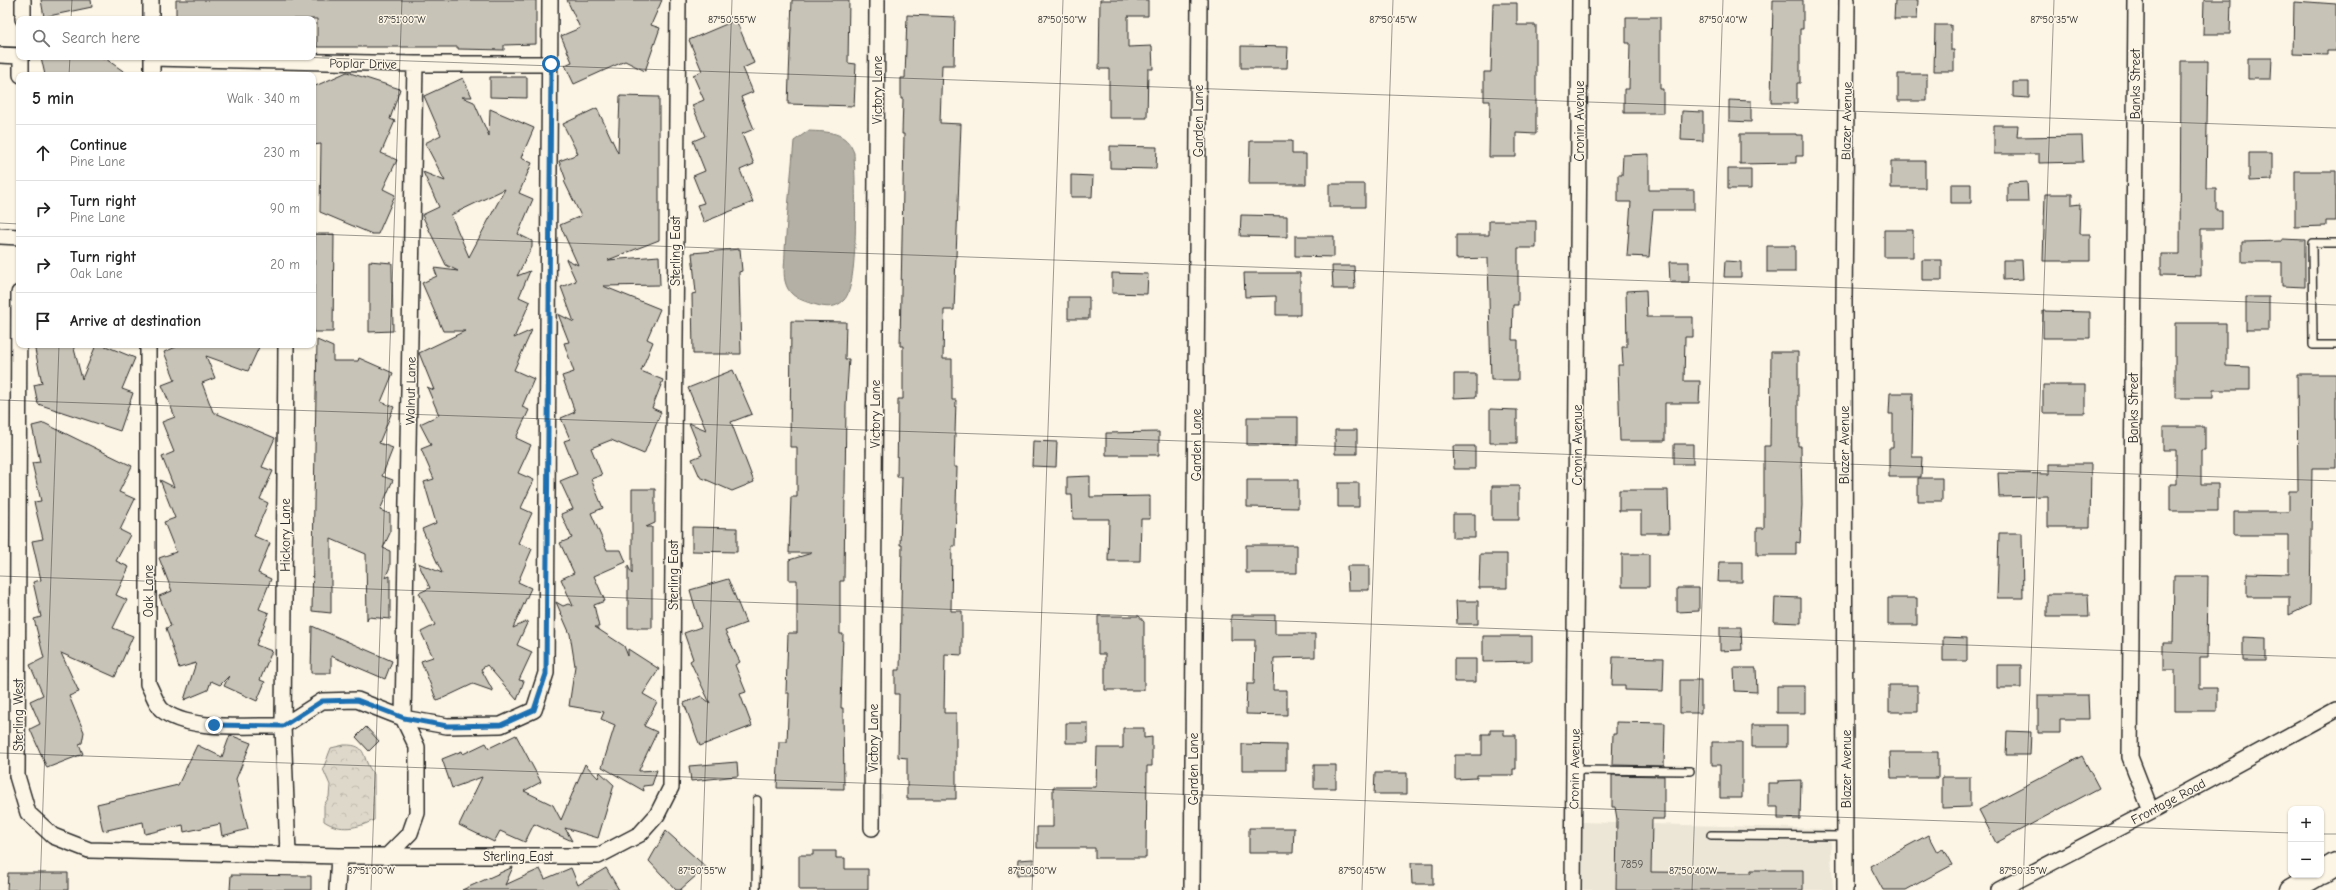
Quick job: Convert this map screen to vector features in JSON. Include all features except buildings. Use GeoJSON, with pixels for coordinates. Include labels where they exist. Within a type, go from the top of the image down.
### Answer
{"type":"FeatureCollection","features":[{"type":"Feature","properties":{"kind":"main road"},"geometry":{"type":"LineString","coordinates":[[2324,871],[2336,864]]}},
{"type":"Feature","properties":{"kind":"main road"},"geometry":{"type":"LineString","coordinates":[[2291,890],[2312,878]]}},
{"type":"Feature","properties":{"kind":"street"},"geometry":{"type":"LineString","coordinates":[[22,16],[23,0]]}},
{"type":"Feature","properties":{"kind":"street"},"geometry":{"type":"LineString","coordinates":[[151,0],[152,16]]}},
{"type":"Feature","properties":{"kind":"street"},"geometry":{"type":"LineString","coordinates":[[283,726],[322,701],[357,700],[404,718],[447,726],[501,725],[534,710],[546,674],[551,64],[550,0]]}},
{"type":"Feature","properties":{"kind":"street","name":"Sterling East"},"geometry":{"type":"LineString","coordinates":[[339,856],[598,856],[640,834],[658,815],[671,787],[678,0]]}},
{"type":"Feature","properties":{"kind":"street","name":"Victory Lane"},"geometry":{"type":"LineString","coordinates":[[872,828],[877,0]]}},
{"type":"Feature","properties":{"kind":"street","name":"Garden Lane"},"geometry":{"type":"LineString","coordinates":[[1192,890],[1199,0]]}},
{"type":"Feature","properties":{"kind":"street","name":"Cronin Avenue"},"geometry":{"type":"LineString","coordinates":[[1573,890],[1580,0]]}},
{"type":"Feature","properties":{"kind":"street","name":"Blazer Avenue"},"geometry":{"type":"LineString","coordinates":[[1845,890],[1844,300],[1847,0]]}},
{"type":"Feature","properties":{"kind":"street","name":"Banks Street"},"geometry":{"type":"LineString","coordinates":[[2136,0],[2130,757],[2151,811]]}},
{"type":"Feature","properties":{"kind":"street"},"geometry":{"type":"LineString","coordinates":[[0,55],[16,56]]}},
{"type":"Feature","properties":{"kind":"street"},"geometry":{"type":"LineString","coordinates":[[20,60],[21,72]]}},
{"type":"Feature","properties":{"kind":"street"},"geometry":{"type":"LineString","coordinates":[[152,60],[152,72]]}},
{"type":"Feature","properties":{"kind":"street","name":"Poplar Drive"},"geometry":{"type":"LineString","coordinates":[[179,60],[288,68],[415,64],[551,64]]}},
{"type":"Feature","properties":{"kind":"street","name":"Walnut Lane"},"geometry":{"type":"LineString","coordinates":[[404,718],[415,64]]}},
{"type":"Feature","properties":{"kind":"street"},"geometry":{"type":"LineString","coordinates":[[0,236],[16,237]]}},
{"type":"Feature","properties":{"kind":"street","name":"Sterling West"},"geometry":{"type":"LineString","coordinates":[[19,348],[17,776],[28,813],[53,836],[89,850],[339,856]]}},
{"type":"Feature","properties":{"kind":"street","name":"Oak Lane"},"geometry":{"type":"LineString","coordinates":[[148,348],[148,684],[161,708],[181,721],[214,725],[283,726]]}},
{"type":"Feature","properties":{"kind":"street","name":"Hickory Lane"},"geometry":{"type":"LineString","coordinates":[[286,348],[283,726],[288,854]]}},
{"type":"Feature","properties":{"kind":"street","name":"Frontage Road"},"geometry":{"type":"LineString","coordinates":[[1999,890],[2151,811],[2336,710]]}},
{"type":"Feature","properties":{"kind":"street"},"geometry":{"type":"LineString","coordinates":[[386,856],[410,833],[417,813],[416,747],[404,718]]}},
{"type":"Feature","properties":{"kind":"street"},"geometry":{"type":"LineString","coordinates":[[337,890],[339,856]]}},
{"type":"Feature","properties":{"kind":"lane"},"geometry":{"type":"LineString","coordinates":[[2336,243],[2312,243],[2313,345],[2336,345]]}},
{"type":"Feature","properties":{"kind":"lane"},"geometry":{"type":"LineString","coordinates":[[1575,770],[1690,771]]}},
{"type":"Feature","properties":{"kind":"lane"},"geometry":{"type":"LineString","coordinates":[[756,890],[757,800]]}},
{"type":"Feature","properties":{"kind":"lane"},"geometry":{"type":"LineString","coordinates":[[1711,835],[1846,836]]}},
{"type":"Feature","properties":{"kind":"shaded area"},"geometry":{"type":"Polygon","coordinates":[[[808,131],[836,134],[846,140],[854,153],[855,230],[852,274],[849,290],[844,300],[836,305],[828,307],[819,306],[794,296],[788,290],[784,277],[794,141],[808,131]]]}},
{"type":"Feature","properties":{"kind":"shaded area"},"geometry":{"type":"Polygon","coordinates":[[[1580,822],[1830,829],[1833,890],[1581,890],[1580,822]]]}},
{"type":"Feature","properties":{"kind":"green space"},"geometry":{"type":"Polygon","coordinates":[[[344,745],[358,747],[364,754],[367,763],[374,774],[374,820],[349,828],[336,827],[324,821],[324,805],[329,797],[330,785],[323,769],[331,748],[344,745]]]}},
{"type":"Feature","properties":{"kind":"route"},"geometry":{"type":"LineString","coordinates":[[214,725],[283,726],[322,701],[357,700],[404,718],[447,726],[501,725],[534,710],[546,674],[551,64]]}}]}
